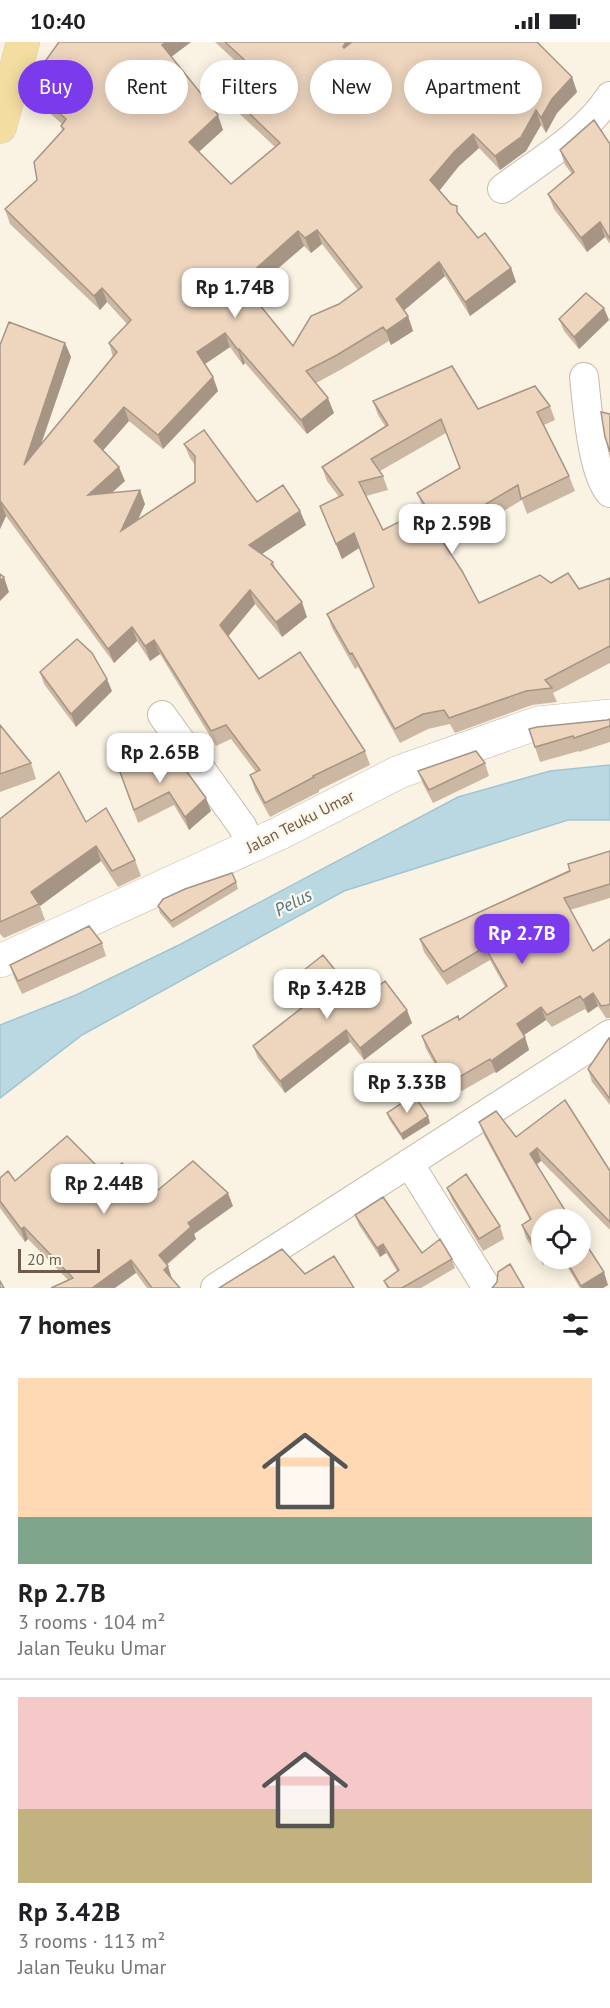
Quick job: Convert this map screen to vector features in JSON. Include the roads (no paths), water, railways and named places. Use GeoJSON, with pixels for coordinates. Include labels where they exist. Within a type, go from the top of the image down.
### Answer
{"type":"FeatureCollection","features":[{"type":"Feature","properties":{"kind":"main road"},"geometry":{"type":"LineString","coordinates":[[0,127],[23,42]]}},
{"type":"Feature","properties":{"kind":"main road","name":"Jalan Teuku Umar"},"geometry":{"type":"LineString","coordinates":[[0,961],[252,846],[399,772],[538,723],[610,716]]}},
{"type":"Feature","properties":{"kind":"street"},"geometry":{"type":"LineString","coordinates":[[502,189],[573,136],[600,111],[610,96]]}},
{"type":"Feature","properties":{"kind":"street"},"geometry":{"type":"LineString","coordinates":[[584,377],[599,471],[604,488],[610,493]]}},
{"type":"Feature","properties":{"kind":"street"},"geometry":{"type":"LineString","coordinates":[[162,715],[242,826],[252,846]]}},
{"type":"Feature","properties":{"kind":"street"},"geometry":{"type":"LineString","coordinates":[[215,1288],[610,1034]]}},
{"type":"Feature","properties":{"kind":"street"},"geometry":{"type":"LineString","coordinates":[[409,1163],[487,1288]]}},
{"type":"Feature","properties":{"kind":"water","name":"Pelus"},"geometry":{"type":"Polygon","coordinates":[[[610,765],[610,820],[568,820],[344,891],[82,1035],[0,1098],[0,1025],[76,995],[181,944],[458,797],[550,771],[610,765]]]}}]}
